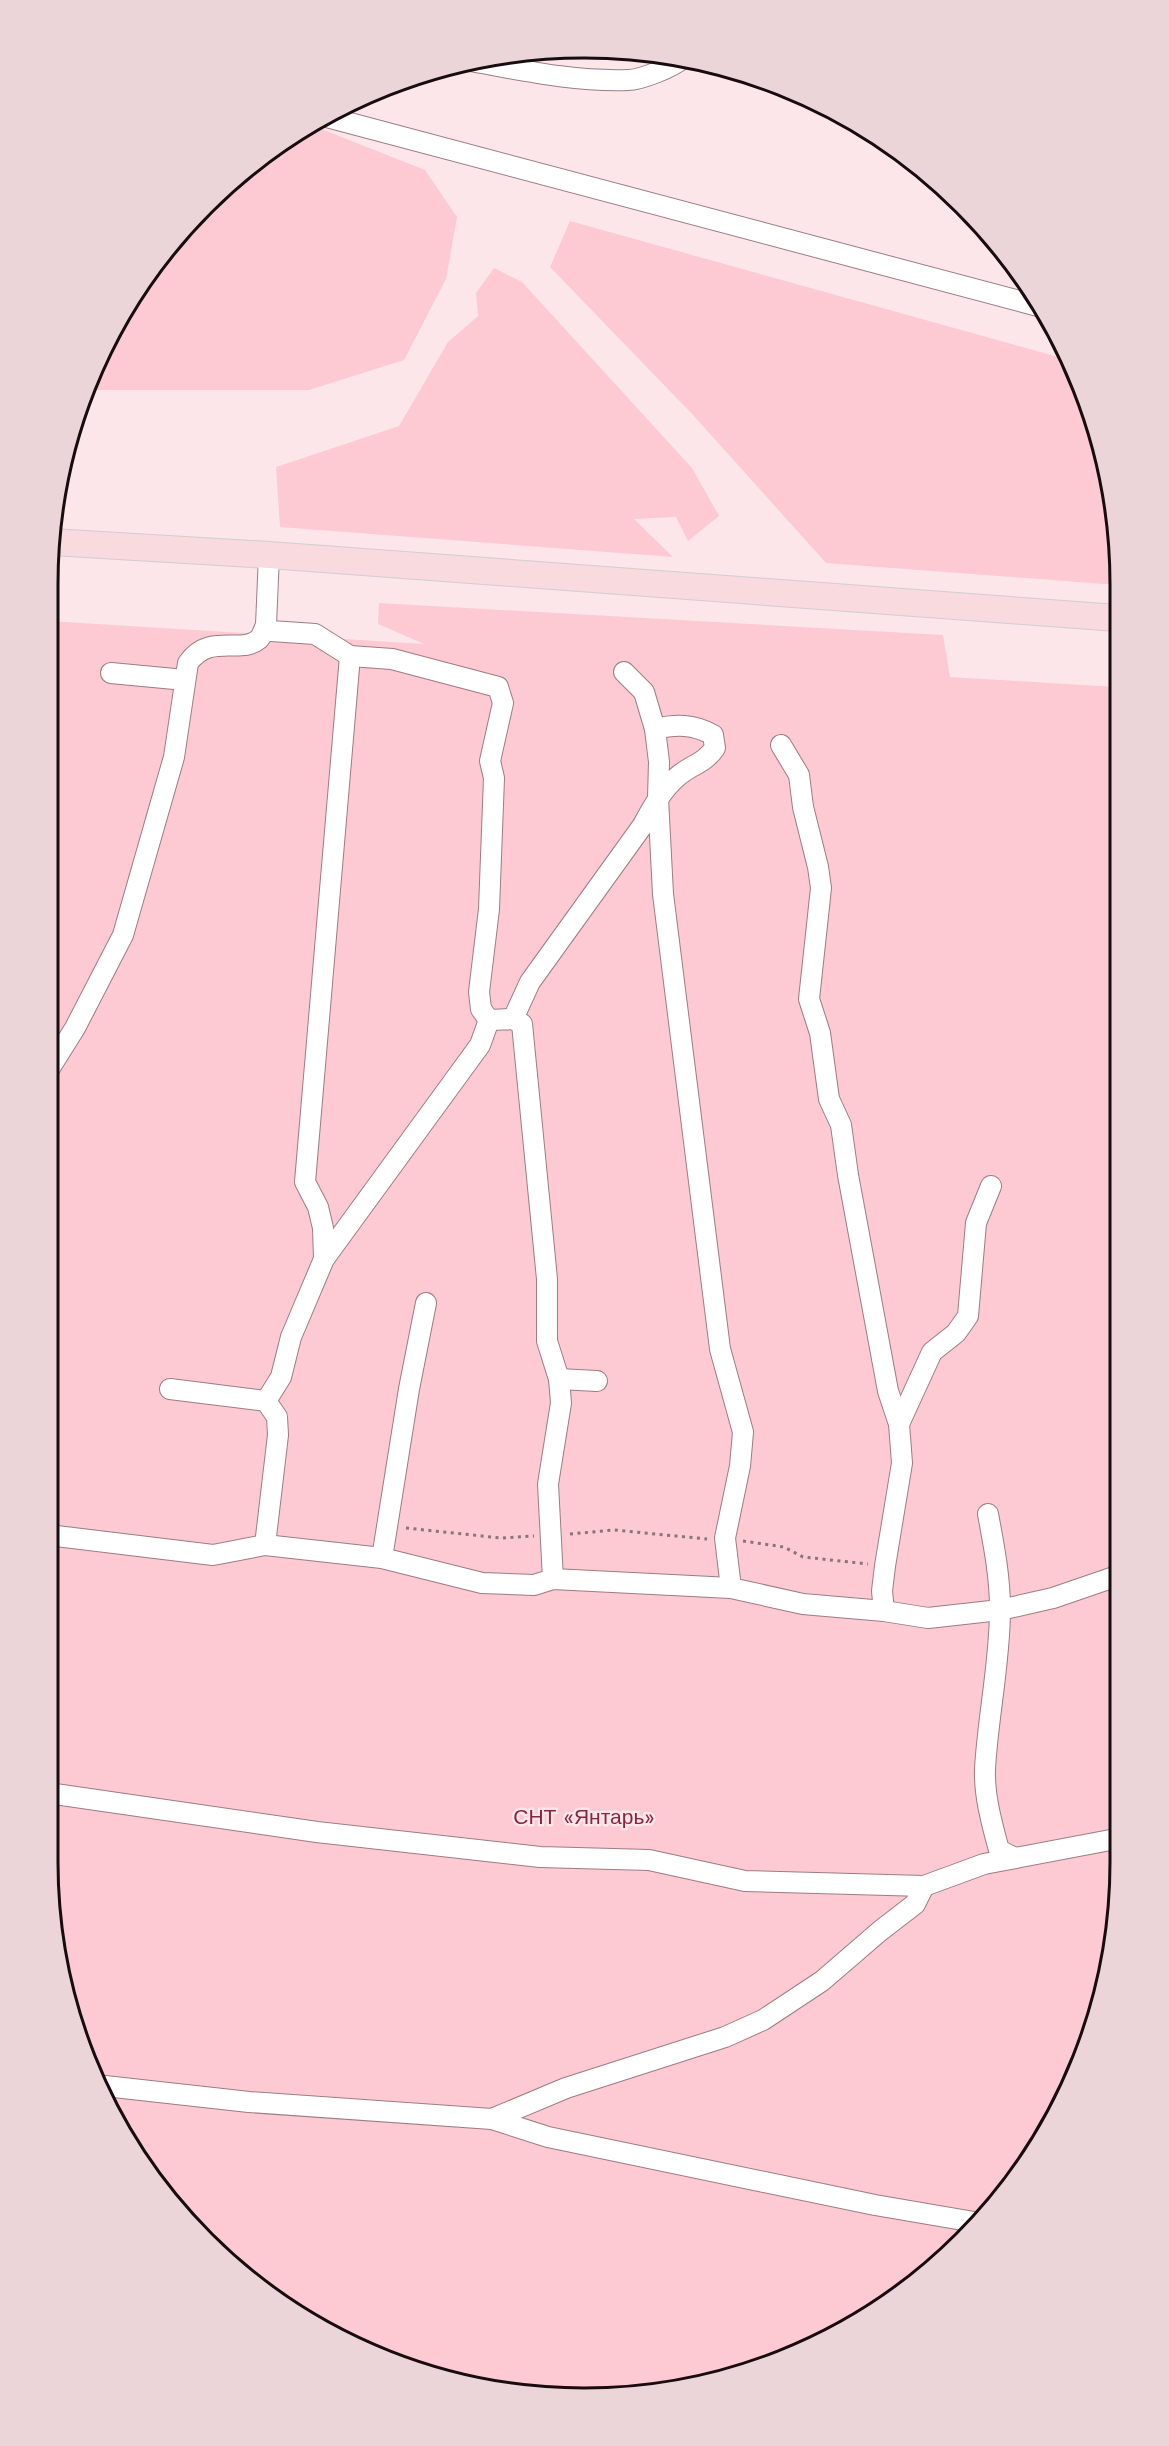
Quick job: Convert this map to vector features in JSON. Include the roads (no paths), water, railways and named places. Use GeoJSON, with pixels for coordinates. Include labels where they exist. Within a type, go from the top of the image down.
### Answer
{"type":"FeatureCollection","features":[{"type":"Feature","properties":{"kind":"main road"},"geometry":{"type":"LineString","coordinates":[[61,543],[269,555],[1110,617]]}},
{"type":"Feature","properties":{"kind":"lane"},"geometry":{"type":"LineString","coordinates":[[499,66],[556,76],[630,80],[670,66]]}},
{"type":"Feature","properties":{"kind":"lane"},"geometry":{"type":"LineString","coordinates":[[339,120],[1029,304]]}},
{"type":"Feature","properties":{"kind":"lane"},"geometry":{"type":"LineString","coordinates":[[58,1055],[75,1028],[123,935],[174,757],[188,663],[194,655],[211,646],[248,644],[260,638],[266,626],[269,555]]}},
{"type":"Feature","properties":{"kind":"lane"},"geometry":{"type":"LineString","coordinates":[[266,626],[271,631],[315,634],[350,656],[392,658],[498,687],[503,703],[490,761],[494,778],[489,909],[479,992],[481,1009],[489,1020]]}},
{"type":"Feature","properties":{"kind":"lane"},"geometry":{"type":"LineString","coordinates":[[324,1258],[323,1228],[318,1207],[310,1196],[305,1182],[350,656]]}},
{"type":"Feature","properties":{"kind":"lane"},"geometry":{"type":"LineString","coordinates":[[624,672],[644,692],[655,729],[659,762],[658,798],[663,894],[720,1349],[743,1432],[740,1466],[725,1538],[731,1588]]}},
{"type":"Feature","properties":{"kind":"lane"},"geometry":{"type":"LineString","coordinates":[[111,673],[185,680]]}},
{"type":"Feature","properties":{"kind":"lane"},"geometry":{"type":"LineString","coordinates":[[513,1019],[530,982],[643,825],[658,798],[677,776],[707,759],[715,748],[713,735],[701,728],[674,725],[655,729]]}},
{"type":"Feature","properties":{"kind":"lane"},"geometry":{"type":"LineString","coordinates":[[781,745],[799,775],[803,807],[819,867],[821,888],[809,999],[820,1033],[829,1099],[841,1125],[848,1175],[888,1391],[899,1424],[902,1462],[885,1566],[882,1591],[884,1611]]}},
{"type":"Feature","properties":{"kind":"lane"},"geometry":{"type":"LineString","coordinates":[[489,1020],[513,1019],[522,1024],[547,1279],[547,1341],[559,1379],[561,1403],[548,1484],[553,1579]]}},
{"type":"Feature","properties":{"kind":"lane"},"geometry":{"type":"LineString","coordinates":[[266,1401],[282,1377],[291,1337],[324,1258],[480,1045],[489,1020]]}},
{"type":"Feature","properties":{"kind":"lane"},"geometry":{"type":"LineString","coordinates":[[899,1424],[932,1352],[956,1333],[968,1316],[976,1223],[991,1186]]}},
{"type":"Feature","properties":{"kind":"lane"},"geometry":{"type":"LineString","coordinates":[[382,1558],[409,1389],[426,1303]]}},
{"type":"Feature","properties":{"kind":"lane"},"geometry":{"type":"LineString","coordinates":[[559,1379],[597,1381]]}},
{"type":"Feature","properties":{"kind":"lane"},"geometry":{"type":"LineString","coordinates":[[170,1389],[266,1401],[277,1417],[278,1435],[265,1545]]}},
{"type":"Feature","properties":{"kind":"lane"},"geometry":{"type":"LineString","coordinates":[[988,1514],[999,1576],[1000,1610],[997,1671],[985,1770],[988,1807],[999,1850],[1015,1858]]}},
{"type":"Feature","properties":{"kind":"lane"},"geometry":{"type":"LineString","coordinates":[[58,1536],[213,1555],[265,1545],[382,1558],[482,1583],[534,1585],[553,1579],[731,1588],[802,1604],[884,1611],[928,1618],[1000,1610],[1053,1598],[1110,1578]]}},
{"type":"Feature","properties":{"kind":"lane"},"geometry":{"type":"LineString","coordinates":[[58,1794],[317,1832],[528,1855],[649,1860],[745,1881],[924,1886],[984,1864],[1110,1840]]}},
{"type":"Feature","properties":{"kind":"lane"},"geometry":{"type":"LineString","coordinates":[[492,2119],[566,2088],[725,2037],[764,2020],[822,1982],[880,1931],[915,1904],[924,1886]]}},
{"type":"Feature","properties":{"kind":"lane"},"geometry":{"type":"LineString","coordinates":[[110,2087],[249,2102],[492,2119],[548,2137],[875,2205],[968,2221]]}},
{"type":"Feature","properties":{"kind":"park label","name":"СНТ «Янтарь»"},"geometry":{"type":"Point","coordinates":[584,1816]}}]}
